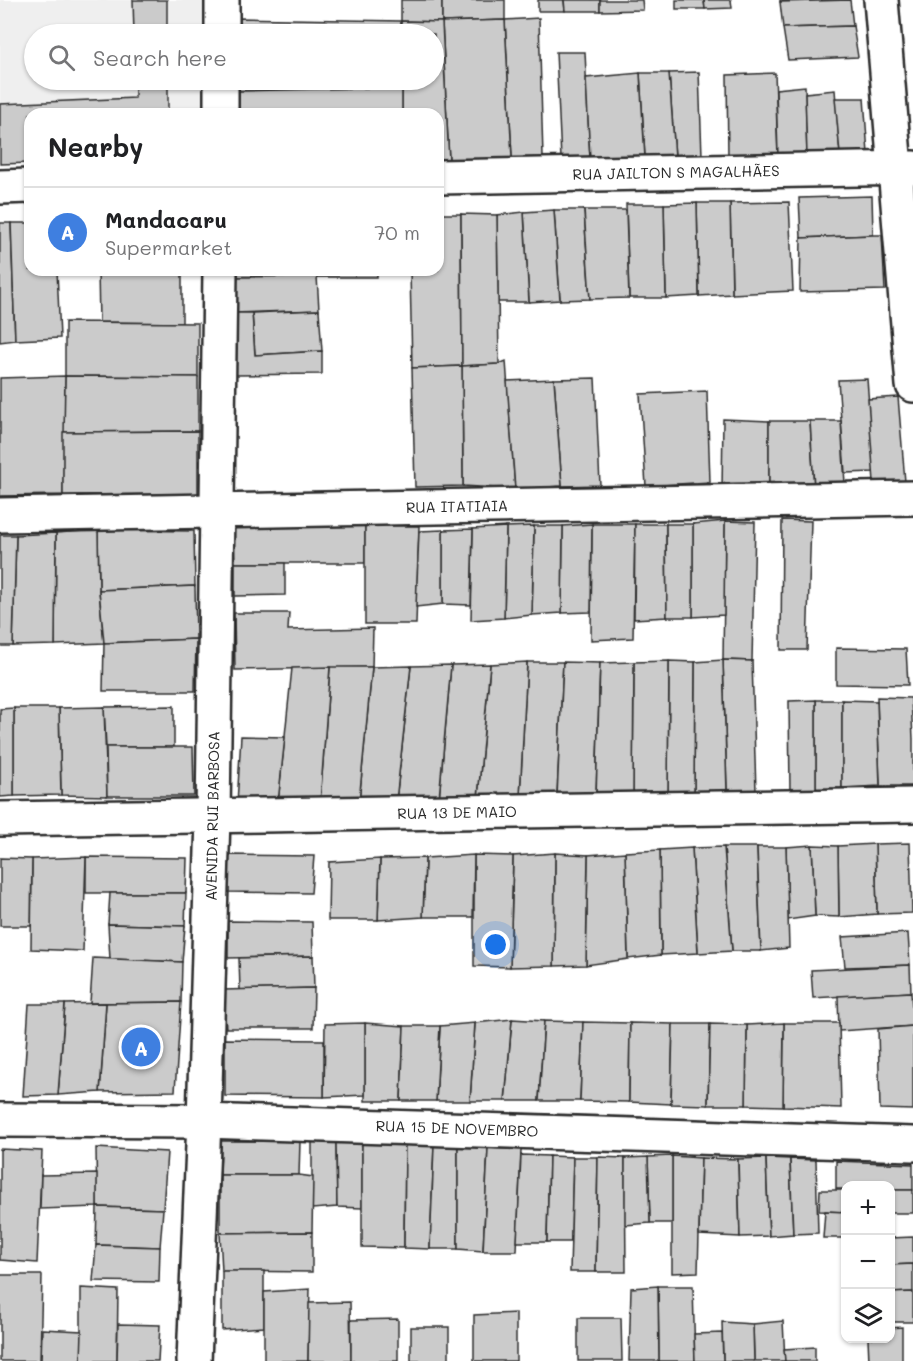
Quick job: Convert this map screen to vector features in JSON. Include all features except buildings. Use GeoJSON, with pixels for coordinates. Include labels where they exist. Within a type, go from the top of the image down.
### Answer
{"type":"FeatureCollection","features":[{"type":"Feature","properties":{"kind":"street"},"geometry":{"type":"LineString","coordinates":[[222,0],[222,24]]}},
{"type":"Feature","properties":{"kind":"street"},"geometry":{"type":"LineString","coordinates":[[881,0],[904,169],[913,385]]}},
{"type":"Feature","properties":{"kind":"street"},"geometry":{"type":"LineString","coordinates":[[221,90],[221,108]]}},
{"type":"Feature","properties":{"kind":"street","name":"RUA JAILTON S MAGALHÃES"},"geometry":{"type":"LineString","coordinates":[[444,177],[904,169]]}},
{"type":"Feature","properties":{"kind":"street"},"geometry":{"type":"LineString","coordinates":[[0,187],[24,186]]}},
{"type":"Feature","properties":{"kind":"street","name":"AVENIDA RUI BARBOSA"},"geometry":{"type":"LineString","coordinates":[[194,1361],[213,817],[220,276]]}},
{"type":"Feature","properties":{"kind":"street","name":"RUA ITATIAIA"},"geometry":{"type":"LineString","coordinates":[[0,515],[913,498]]}},
{"type":"Feature","properties":{"kind":"street","name":"RUA 13 DE MAIO"},"geometry":{"type":"LineString","coordinates":[[0,819],[913,805]]}},
{"type":"Feature","properties":{"kind":"street","name":"RUA 15 DE NOVEMBRO"},"geometry":{"type":"LineString","coordinates":[[0,1120],[204,1121],[913,1144]]}},
{"type":"Feature","properties":{"kind":"shaded area"},"geometry":{"type":"Polygon","coordinates":[[[0,0],[206,0],[206,24],[24,24],[24,90],[205,90],[205,108],[24,108],[24,164],[0,165],[0,0]]]}},
{"type":"Feature","properties":{"kind":"place","name":"Mandacaru"},"geometry":{"type":"Point","coordinates":[141,1047]}}]}
